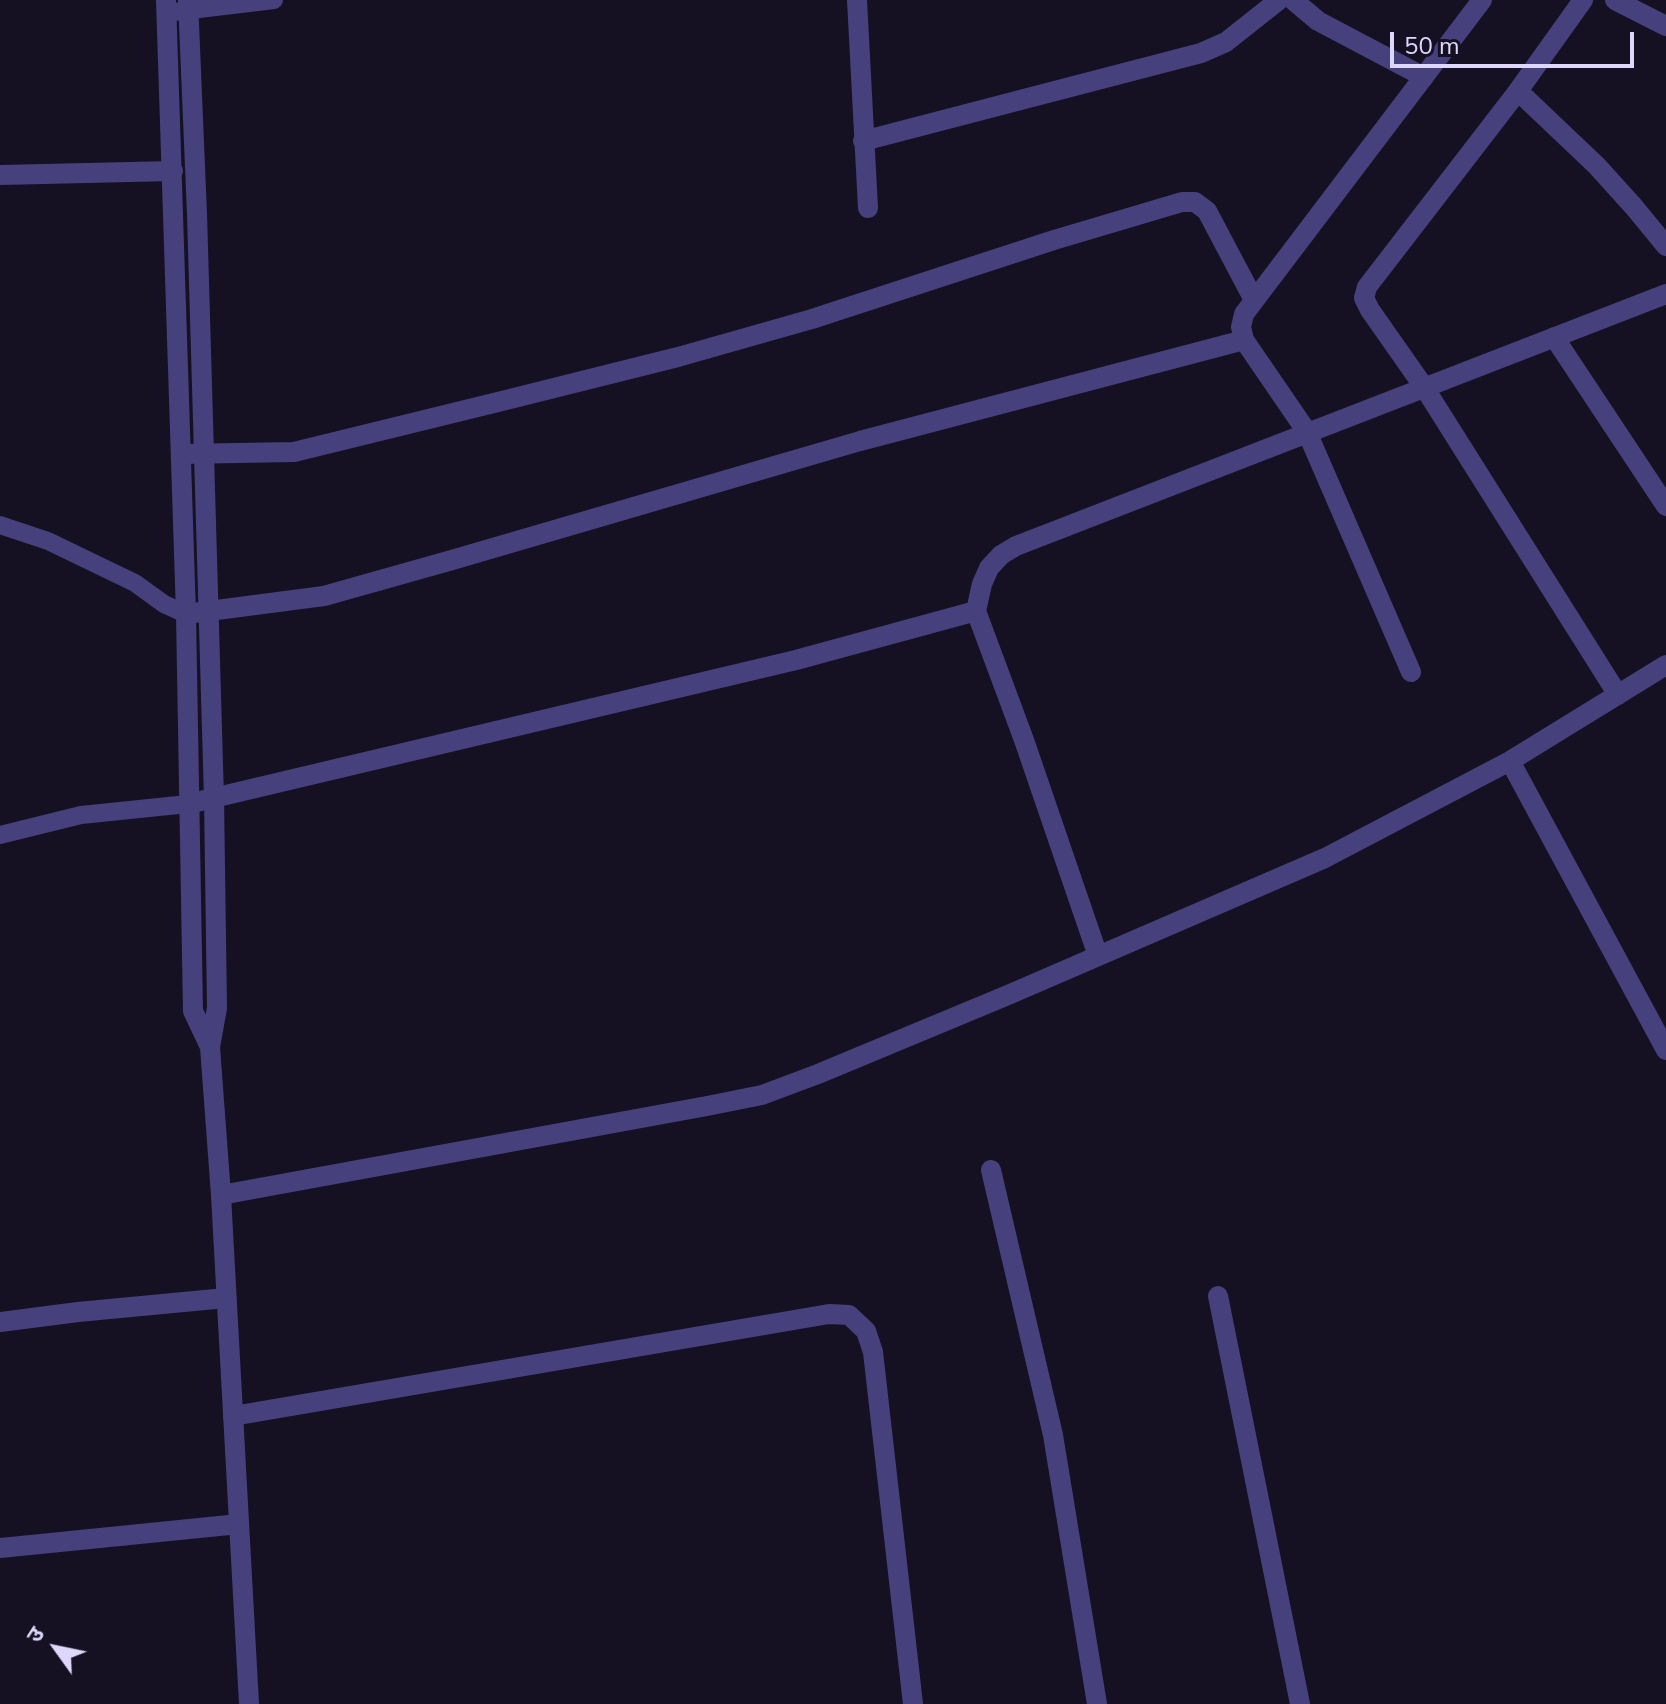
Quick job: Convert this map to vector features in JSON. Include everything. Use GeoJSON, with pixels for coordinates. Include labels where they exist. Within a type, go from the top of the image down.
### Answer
{"type":"FeatureCollection","features":[{"type":"Feature","properties":{"kind":"street"},"geometry":{"type":"LineString","coordinates":[[857,0],[868,208]]}},
{"type":"Feature","properties":{"kind":"street"},"geometry":{"type":"LineString","coordinates":[[863,141],[1201,53],[1226,42],[1279,0]]}},
{"type":"Feature","properties":{"kind":"street"},"geometry":{"type":"LineString","coordinates":[[1293,0],[1318,21],[1424,77]]}},
{"type":"Feature","properties":{"kind":"street"},"geometry":{"type":"LineString","coordinates":[[1411,672],[1307,432],[1244,340],[1241,327],[1244,314],[1254,300],[1482,0]]}},
{"type":"Feature","properties":{"kind":"street"},"geometry":{"type":"LineString","coordinates":[[1583,0],[1518,91],[1367,287],[1364,298],[1424,387],[1618,695]]}},
{"type":"Feature","properties":{"kind":"street"},"geometry":{"type":"LineString","coordinates":[[1615,0],[1666,26]]}},
{"type":"Feature","properties":{"kind":"street"},"geometry":{"type":"LineString","coordinates":[[188,5],[214,798],[217,1008],[210,1047],[249,1704]]}},
{"type":"Feature","properties":{"kind":"street"},"geometry":{"type":"LineString","coordinates":[[166,7],[186,614],[193,1011],[210,1047]]}},
{"type":"Feature","properties":{"kind":"street"},"geometry":{"type":"LineString","coordinates":[[1518,91],[1597,166],[1666,246]]}},
{"type":"Feature","properties":{"kind":"street"},"geometry":{"type":"LineString","coordinates":[[0,175],[173,171]]}},
{"type":"Feature","properties":{"kind":"street"},"geometry":{"type":"LineString","coordinates":[[181,454],[294,452],[678,357],[812,319],[1182,202],[1195,202],[1207,211],[1254,300]]}},
{"type":"Feature","properties":{"kind":"street"},"geometry":{"type":"LineString","coordinates":[[1098,956],[976,611],[989,568],[1001,555],[1016,546],[1666,294]]}},
{"type":"Feature","properties":{"kind":"street"},"geometry":{"type":"LineString","coordinates":[[1554,337],[1666,506]]}},
{"type":"Feature","properties":{"kind":"street"},"geometry":{"type":"LineString","coordinates":[[186,614],[324,596],[860,441],[1244,340]]}},
{"type":"Feature","properties":{"kind":"street"},"geometry":{"type":"LineString","coordinates":[[188,804],[796,660],[976,611]]}},
{"type":"Feature","properties":{"kind":"street"},"geometry":{"type":"LineString","coordinates":[[221,1195],[762,1095],[833,1068],[1325,858],[1510,761],[1666,665]]}},
{"type":"Feature","properties":{"kind":"street"},"geometry":{"type":"LineString","coordinates":[[1510,761],[1666,1050]]}},
{"type":"Feature","properties":{"kind":"street"},"geometry":{"type":"LineString","coordinates":[[991,1170],[1053,1435],[1097,1704]]}},
{"type":"Feature","properties":{"kind":"street"},"geometry":{"type":"LineString","coordinates":[[1218,1296],[1300,1704]]}},
{"type":"Feature","properties":{"kind":"street"},"geometry":{"type":"LineString","coordinates":[[0,1322],[226,1298]]}},
{"type":"Feature","properties":{"kind":"street"},"geometry":{"type":"LineString","coordinates":[[233,1416],[829,1314],[849,1315],[866,1331],[873,1352],[913,1704]]}},
{"type":"Feature","properties":{"kind":"street"},"geometry":{"type":"LineString","coordinates":[[1,1543],[239,1524]]}},
{"type":"Feature","properties":{"kind":"lane"},"geometry":{"type":"LineString","coordinates":[[166,7],[274,0]]}},
{"type":"Feature","properties":{"kind":"lane"},"geometry":{"type":"LineString","coordinates":[[0,525],[48,541],[135,583],[164,604],[186,614]]}},
{"type":"Feature","properties":{"kind":"lane"},"geometry":{"type":"LineString","coordinates":[[0,835],[81,815],[188,804]]}}]}
